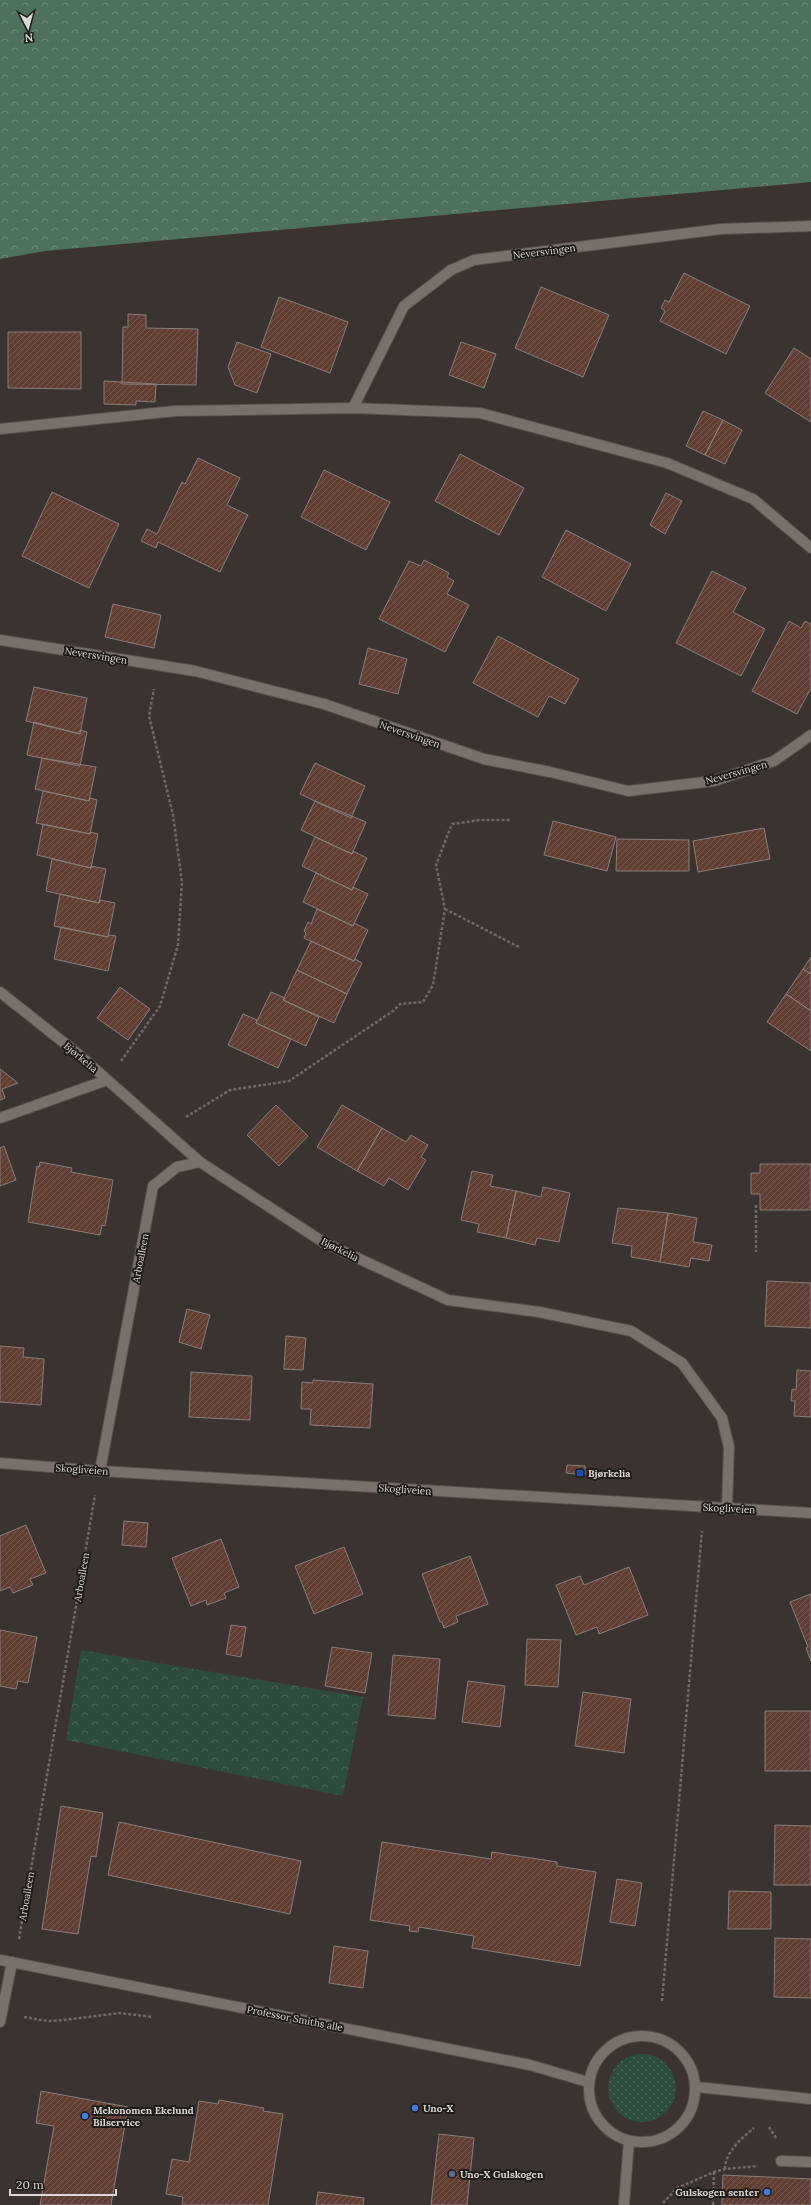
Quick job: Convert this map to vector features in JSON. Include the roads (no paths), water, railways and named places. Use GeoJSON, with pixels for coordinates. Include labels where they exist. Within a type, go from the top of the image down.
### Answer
{"type":"FeatureCollection","features":[{"type":"Feature","properties":{"kind":"street","name":"Neversvingen"},"geometry":{"type":"LineString","coordinates":[[352,408],[404,306],[451,270],[474,260],[721,229],[811,226]]}},
{"type":"Feature","properties":{"kind":"street"},"geometry":{"type":"LineString","coordinates":[[0,429],[174,411],[352,408],[480,413],[667,462],[753,499],[811,548]]}},
{"type":"Feature","properties":{"kind":"street","name":"Neversvingen"},"geometry":{"type":"LineString","coordinates":[[0,640],[195,671],[324,704],[484,759],[550,772],[628,791],[714,781],[774,761],[811,735]]}},
{"type":"Feature","properties":{"kind":"street","name":"Bjørkelia"},"geometry":{"type":"LineString","coordinates":[[0,992],[77,1053],[165,1129],[200,1162],[323,1242],[448,1300],[539,1312],[631,1331],[682,1363],[722,1418],[729,1447],[727,1508]]}},
{"type":"Feature","properties":{"kind":"street"},"geometry":{"type":"LineString","coordinates":[[0,1118],[108,1080]]}},
{"type":"Feature","properties":{"kind":"street","name":"Arboalleen"},"geometry":{"type":"LineString","coordinates":[[100,1471],[153,1186],[177,1167],[200,1162]]}},
{"type":"Feature","properties":{"kind":"street","name":"Skogliveien"},"geometry":{"type":"LineString","coordinates":[[0,1463],[100,1471],[811,1513]]}},
{"type":"Feature","properties":{"kind":"street","name":"Professor Smiths alle"},"geometry":{"type":"LineString","coordinates":[[0,1960],[522,2064],[588,2082]]}},
{"type":"Feature","properties":{"kind":"street"},"geometry":{"type":"LineString","coordinates":[[1,2017],[12,1962]]}},
{"type":"Feature","properties":{"kind":"street"},"geometry":{"type":"LineString","coordinates":[[638,2035],[657,2037],[673,2044],[685,2057],[693,2072],[697,2088],[693,2105],[686,2119],[675,2131],[661,2139],[645,2142],[629,2141],[615,2135],[603,2125],[594,2112],[589,2097],[588,2082],[594,2064],[605,2049],[621,2039],[638,2035]]}},
{"type":"Feature","properties":{"kind":"street"},"geometry":{"type":"LineString","coordinates":[[697,2088],[811,2099]]}},
{"type":"Feature","properties":{"kind":"street"},"geometry":{"type":"LineString","coordinates":[[624,2205],[629,2141]]}},
{"type":"Feature","properties":{"kind":"street"},"geometry":{"type":"LineString","coordinates":[[781,2161],[811,2162]]}},
{"type":"Feature","properties":{"kind":"place","name":"Bjørkelia"},"geometry":{"type":"Point","coordinates":[580,1473]}},
{"type":"Feature","properties":{"kind":"place","name":"Uno-X"},"geometry":{"type":"Point","coordinates":[415,2108]}},
{"type":"Feature","properties":{"kind":"place","name":"Mekonomen Ekelund Bilservice"},"geometry":{"type":"Point","coordinates":[85,2116]}},
{"type":"Feature","properties":{"kind":"place","name":"Uno-X Gulskogen"},"geometry":{"type":"Point","coordinates":[452,2174]}},
{"type":"Feature","properties":{"kind":"place","name":"Gulskogen senter"},"geometry":{"type":"Point","coordinates":[767,2192]}}]}
